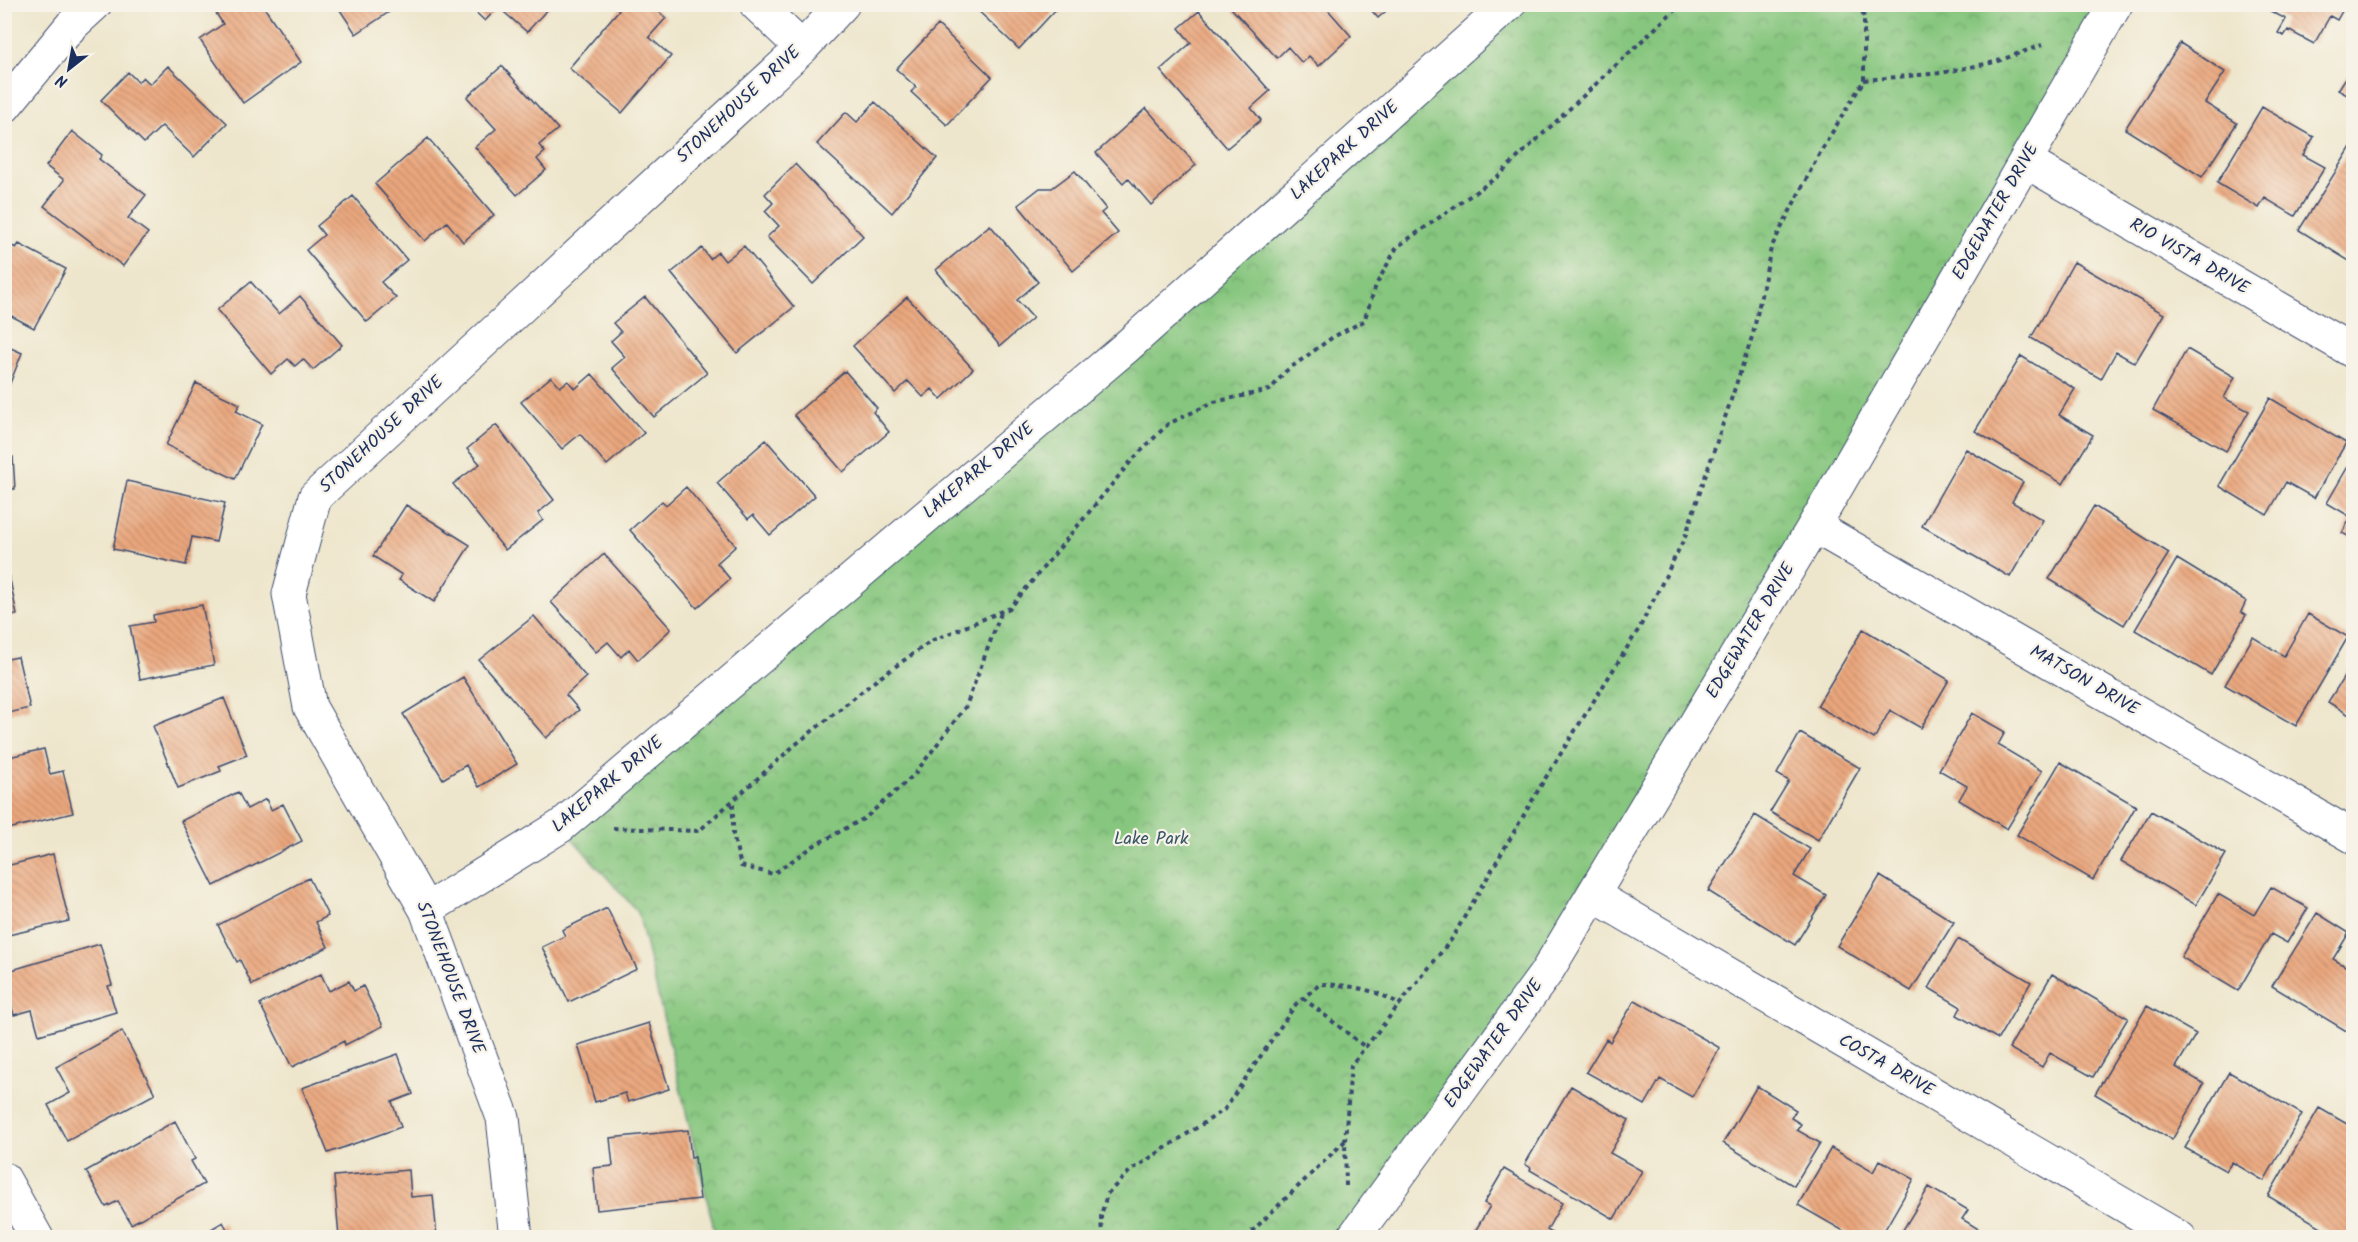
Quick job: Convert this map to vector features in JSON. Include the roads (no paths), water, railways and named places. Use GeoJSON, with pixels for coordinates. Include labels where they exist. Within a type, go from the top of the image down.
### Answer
{"type":"FeatureCollection","features":[{"type":"Feature","properties":{"kind":"street"},"geometry":{"type":"LineString","coordinates":[[4,107],[71,26],[96,4]]}},
{"type":"Feature","properties":{"kind":"street"},"geometry":{"type":"LineString","coordinates":[[756,4],[802,48]]}},
{"type":"Feature","properties":{"kind":"street","name":"STONEHOUSE DRIVE"},"geometry":{"type":"LineString","coordinates":[[516,1238],[503,1119],[426,910],[310,707],[289,594],[315,497],[802,48],[843,4]]}},
{"type":"Feature","properties":{"kind":"street","name":"LAKEPARK DRIVE"},"geometry":{"type":"LineString","coordinates":[[426,910],[561,826],[1124,349],[1509,4]]}},
{"type":"Feature","properties":{"kind":"street","name":"EDGEWATER DRIVE"},"geometry":{"type":"LineString","coordinates":[[1353,1238],[1546,973],[1814,526],[2116,4]]}},
{"type":"Feature","properties":{"kind":"street","name":"RIO VISTA DRIVE"},"geometry":{"type":"LineString","coordinates":[[2025,161],[2354,352]]}},
{"type":"Feature","properties":{"kind":"street","name":"MATSON DRIVE"},"geometry":{"type":"LineString","coordinates":[[1814,526],[2354,837]]}},
{"type":"Feature","properties":{"kind":"street","name":"COSTA DRIVE"},"geometry":{"type":"LineString","coordinates":[[1593,895],[2180,1238]]}},
{"type":"Feature","properties":{"kind":"street"},"geometry":{"type":"LineString","coordinates":[[4,1179],[37,1238]]}},
{"type":"Feature","properties":{"kind":"park label","name":"Lake Park"},"geometry":{"type":"Point","coordinates":[1151,839]}}]}
